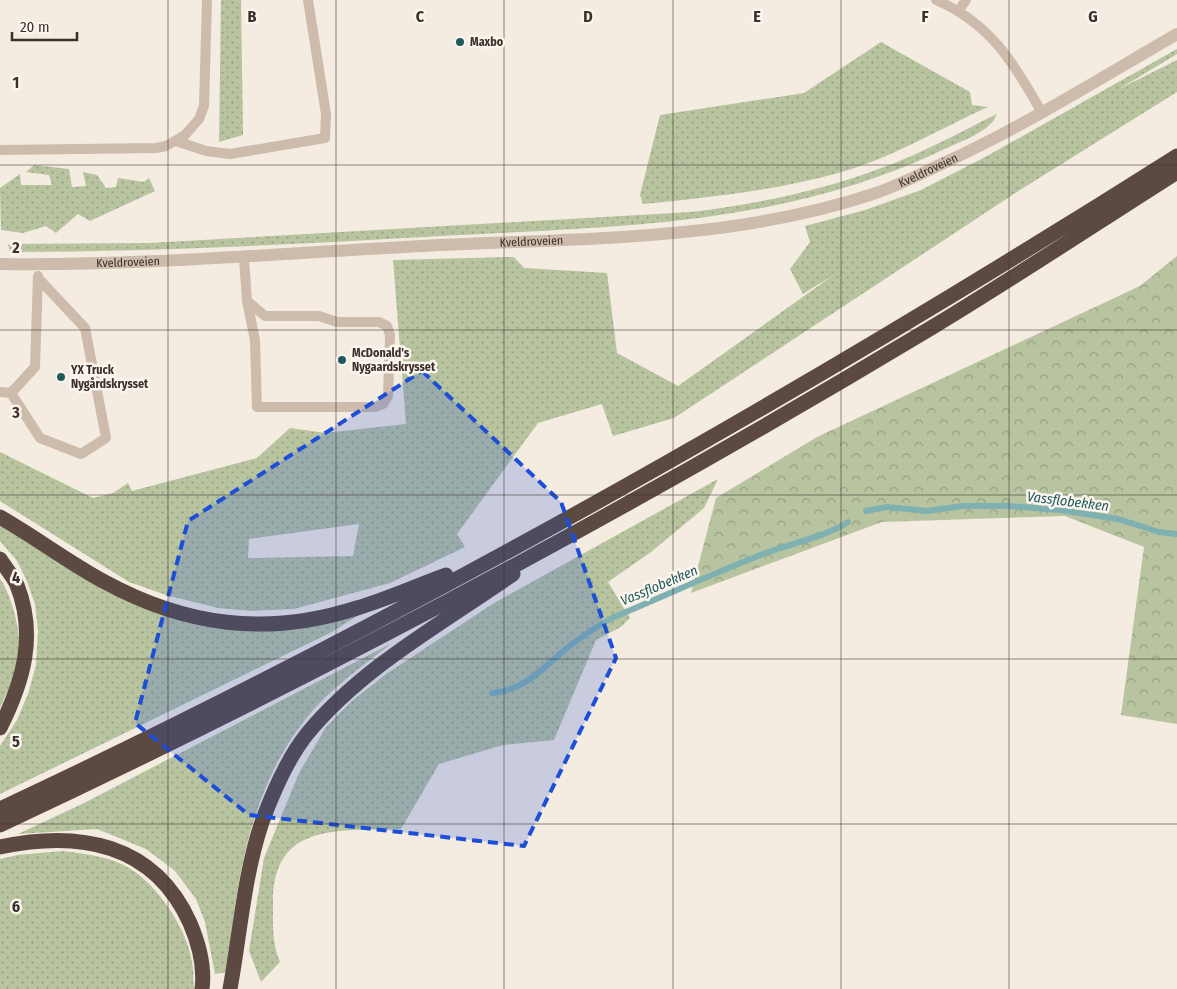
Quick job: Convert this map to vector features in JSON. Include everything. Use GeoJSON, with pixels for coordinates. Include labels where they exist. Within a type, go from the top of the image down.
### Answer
{"type":"FeatureCollection","features":[{"type":"Feature","properties":{"kind":"highway"},"geometry":{"type":"LineString","coordinates":[[0,809],[196,714],[508,551],[930,311],[1177,156]]}},
{"type":"Feature","properties":{"kind":"highway"},"geometry":{"type":"LineString","coordinates":[[0,825],[212,722],[570,534],[790,411],[934,326],[1177,172]]}},
{"type":"Feature","properties":{"kind":"highway"},"geometry":{"type":"LineString","coordinates":[[0,517],[103,581],[154,606],[199,619],[248,626],[306,620],[356,609],[508,551]]}},
{"type":"Feature","properties":{"kind":"highway"},"geometry":{"type":"LineString","coordinates":[[230,989],[249,876],[262,822],[280,777],[306,735],[345,694],[392,656],[570,534]]}},
{"type":"Feature","properties":{"kind":"highway"},"geometry":{"type":"LineString","coordinates":[[0,559],[16,584],[25,615],[26,651],[16,694],[0,728]]}},
{"type":"Feature","properties":{"kind":"highway"},"geometry":{"type":"LineString","coordinates":[[0,847],[41,841],[68,842],[101,845],[133,857],[161,877],[182,906],[197,939],[204,975],[202,989]]}},
{"type":"Feature","properties":{"kind":"street","name":"Kveldroveien"},"geometry":{"type":"LineString","coordinates":[[0,264],[172,262],[367,249],[693,232],[756,224],[830,207],[877,193],[957,157],[1042,113],[1177,34]]}},
{"type":"Feature","properties":{"kind":"lane"},"geometry":{"type":"LineString","coordinates":[[0,150],[143,150],[166,146],[176,141],[192,128],[204,106],[207,0]]}},
{"type":"Feature","properties":{"kind":"lane"},"geometry":{"type":"LineString","coordinates":[[176,141],[206,151],[230,154],[325,138],[326,114],[308,0]]}},
{"type":"Feature","properties":{"kind":"lane"},"geometry":{"type":"LineString","coordinates":[[936,0],[959,10],[997,43],[1014,65],[1042,113]]}},
{"type":"Feature","properties":{"kind":"lane"},"geometry":{"type":"LineString","coordinates":[[959,10],[966,0]]}},
{"type":"Feature","properties":{"kind":"lane"},"geometry":{"type":"LineString","coordinates":[[244,258],[247,301],[255,340],[257,407],[350,408],[376,407],[383,404],[388,396],[390,334],[387,326],[379,322],[337,322],[319,316],[265,316],[247,301]]}},
{"type":"Feature","properties":{"kind":"lane"},"geometry":{"type":"LineString","coordinates":[[12,393],[35,367],[39,265]]}},
{"type":"Feature","properties":{"kind":"lane"},"geometry":{"type":"LineString","coordinates":[[12,393],[40,438],[81,454],[106,438],[85,328],[38,278]]}},
{"type":"Feature","properties":{"kind":"lane"},"geometry":{"type":"LineString","coordinates":[[0,392],[12,393]]}},
{"type":"Feature","properties":{"kind":"highlighted area"},"geometry":{"type":"Polygon","coordinates":[[[422,371],[561,502],[616,658],[524,846],[249,815],[135,723],[188,521],[422,371]]]}},
{"type":"Feature","properties":{"kind":"green space"},"geometry":{"type":"Polygon","coordinates":[[[221,0],[241,0],[243,135],[219,142],[221,0]]]}},
{"type":"Feature","properties":{"kind":"green space"},"geometry":{"type":"Polygon","coordinates":[[[881,42],[970,92],[972,105],[988,107],[895,152],[838,173],[766,189],[643,204],[640,195],[660,115],[804,93],[881,42]]]}},
{"type":"Feature","properties":{"kind":"green space"},"geometry":{"type":"Polygon","coordinates":[[[1177,49],[1177,54],[1119,89],[1177,60],[1177,92],[1020,190],[674,418],[613,436],[602,404],[538,423],[457,534],[465,547],[390,583],[294,609],[251,611],[218,608],[166,595],[129,582],[0,501],[0,452],[93,498],[113,493],[128,483],[132,491],[257,458],[290,428],[325,433],[406,424],[393,260],[514,257],[524,268],[607,273],[617,353],[678,386],[835,274],[803,294],[790,269],[810,242],[805,226],[865,210],[921,190],[987,156],[1177,49]],[[359,524],[249,539],[248,558],[353,556],[359,524]]]}},
{"type":"Feature","properties":{"kind":"green space"},"geometry":{"type":"Polygon","coordinates":[[[997,114],[989,125],[976,134],[887,173],[825,193],[763,208],[700,218],[637,225],[573,229],[226,247],[10,252],[8,244],[149,243],[691,212],[740,205],[813,190],[837,183],[913,155],[997,114]]]}},
{"type":"Feature","properties":{"kind":"green space"},"geometry":{"type":"Polygon","coordinates":[[[34,165],[69,169],[72,187],[86,186],[83,172],[97,175],[106,188],[116,187],[118,178],[144,182],[149,178],[155,191],[90,221],[78,214],[56,233],[46,226],[23,233],[1,230],[0,188],[20,174],[21,185],[52,185],[49,175],[26,172],[34,165]]]}},
{"type":"Feature","properties":{"kind":"green space"},"geometry":{"type":"Polygon","coordinates":[[[1177,256],[1177,724],[1121,715],[1144,547],[1065,516],[882,522],[691,593],[716,498],[817,437],[1140,286],[1177,256]]]}},
{"type":"Feature","properties":{"kind":"green space"},"geometry":{"type":"Polygon","coordinates":[[[718,479],[704,508],[651,552],[608,582],[630,618],[621,627],[596,640],[554,740],[503,745],[439,764],[401,829],[355,830],[313,836],[296,845],[283,858],[275,878],[273,906],[274,941],[280,962],[261,982],[249,951],[264,858],[299,773],[326,727],[352,701],[386,674],[494,603],[718,479]]]}},
{"type":"Feature","properties":{"kind":"green space"},"geometry":{"type":"Polygon","coordinates":[[[0,525],[188,622],[362,613],[330,633],[0,794],[0,746],[17,720],[28,694],[36,665],[38,631],[35,604],[17,561],[0,541],[0,525]]]}},
{"type":"Feature","properties":{"kind":"green space"},"geometry":{"type":"Polygon","coordinates":[[[0,579],[13,608],[20,645],[18,665],[0,708],[0,579]]]}},
{"type":"Feature","properties":{"kind":"green space"},"geometry":{"type":"Polygon","coordinates":[[[392,643],[345,679],[313,710],[285,749],[270,778],[257,809],[248,841],[235,906],[227,972],[215,974],[205,922],[196,899],[175,871],[146,849],[97,829],[18,834],[84,803],[392,643]]]}},
{"type":"Feature","properties":{"kind":"green space"},"geometry":{"type":"Polygon","coordinates":[[[63,851],[97,856],[122,864],[150,885],[170,909],[184,936],[192,962],[194,989],[0,989],[0,859],[18,855],[63,851]]]}},
{"type":"Feature","properties":{"kind":"waterway","name":"Vassflobekken"},"geometry":{"type":"LineString","coordinates":[[866,511],[887,507],[927,511],[962,506],[1008,506],[1060,510],[1118,519],[1159,532],[1177,534]]}},
{"type":"Feature","properties":{"kind":"waterway","name":"Vassflobekken"},"geometry":{"type":"LineString","coordinates":[[492,693],[514,688],[524,683],[567,648],[612,618],[744,562],[818,536],[848,522]]}},
{"type":"Feature","properties":{"kind":"place","name":"Maxbo"},"geometry":{"type":"Point","coordinates":[460,42]}},
{"type":"Feature","properties":{"kind":"place","name":"McDonald's Nygaardskrysset"},"geometry":{"type":"Point","coordinates":[342,360]}},
{"type":"Feature","properties":{"kind":"place","name":"YX Truck Nygårdskrysset"},"geometry":{"type":"Point","coordinates":[61,377]}}]}
